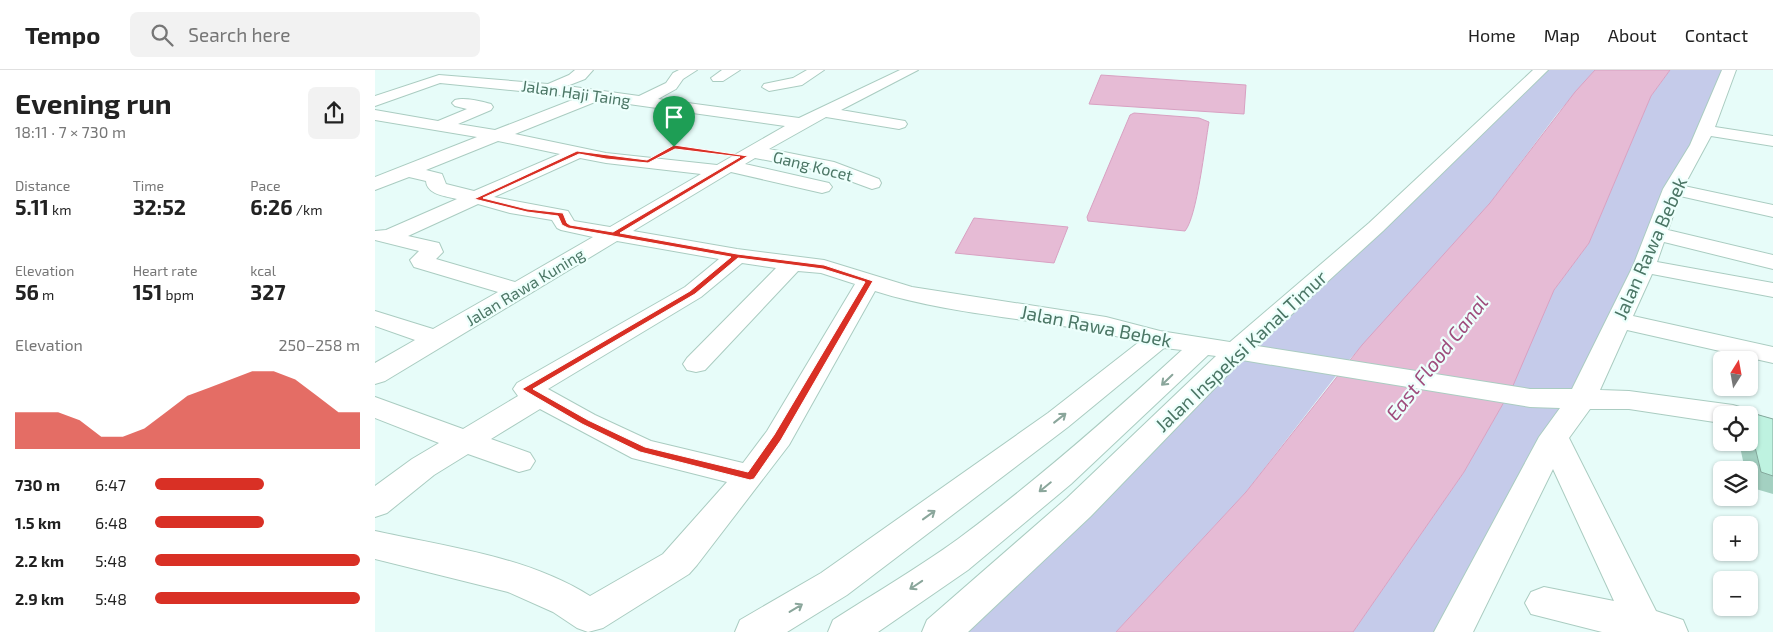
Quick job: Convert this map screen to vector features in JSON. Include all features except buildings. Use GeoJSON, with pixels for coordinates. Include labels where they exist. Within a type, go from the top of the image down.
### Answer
{"type":"FeatureCollection","features":[{"type":"Feature","properties":{"kind":"street"},"geometry":{"type":"LineString","coordinates":[[439,95],[504,70]]}},
{"type":"Feature","properties":{"kind":"street"},"geometry":{"type":"LineString","coordinates":[[549,88],[578,77],[579,75],[576,75],[586,70]]}},
{"type":"Feature","properties":{"kind":"street"},"geometry":{"type":"LineString","coordinates":[[641,101],[671,86],[678,76],[690,70]]}},
{"type":"Feature","properties":{"kind":"street"},"geometry":{"type":"LineString","coordinates":[[718,78],[733,70]]}},
{"type":"Feature","properties":{"kind":"street"},"geometry":{"type":"LineString","coordinates":[[769,87],[797,82],[817,70]]}},
{"type":"Feature","properties":{"kind":"street","name":"Jalan Rawa Kuning"},"geometry":{"type":"LineString","coordinates":[[379,369],[437,339],[614,234],[733,159],[801,123],[911,70]]}},
{"type":"Feature","properties":{"kind":"street","name":"Jalan Inspeksi Kanal Timur"},"geometry":{"type":"LineString","coordinates":[[941,632],[1079,507],[1237,350],[1376,227],[1541,70]]}},
{"type":"Feature","properties":{"kind":"street","name":"Jalan Rawa Bebek"},"geometry":{"type":"LineString","coordinates":[[1453,632],[1555,437],[1582,399],[1644,266],[1673,189],[1697,150],[1729,70]]}},
{"type":"Feature","properties":{"kind":"street","name":"Jalan Haji Taing"},"geometry":{"type":"LineString","coordinates":[[375,101],[439,79],[549,88],[717,114],[801,123]]}},
{"type":"Feature","properties":{"kind":"street"},"geometry":{"type":"LineString","coordinates":[[375,184],[500,136],[598,95]]}},
{"type":"Feature","properties":{"kind":"street"},"geometry":{"type":"LineString","coordinates":[[717,114],[737,102]]}},
{"type":"Feature","properties":{"kind":"street"},"geometry":{"type":"LineString","coordinates":[[460,103],[503,110]]}},
{"type":"Feature","properties":{"kind":"street"},"geometry":{"type":"LineString","coordinates":[[380,115],[412,106]]}},
{"type":"Feature","properties":{"kind":"street"},"geometry":{"type":"LineString","coordinates":[[416,136],[485,107]]}},
{"type":"Feature","properties":{"kind":"street"},"geometry":{"type":"LineString","coordinates":[[826,112],[899,124]]}},
{"type":"Feature","properties":{"kind":"street"},"geometry":{"type":"LineString","coordinates":[[380,115],[500,136],[606,158],[648,162],[733,159],[822,187]]}},
{"type":"Feature","properties":{"kind":"street"},"geometry":{"type":"LineString","coordinates":[[1705,130],[1773,141]]}},
{"type":"Feature","properties":{"kind":"street"},"geometry":{"type":"LineString","coordinates":[[648,162],[671,148]]}},
{"type":"Feature","properties":{"kind":"street"},"geometry":{"type":"LineString","coordinates":[[382,236],[477,199],[579,152]]}},
{"type":"Feature","properties":{"kind":"street","name":"Gang Kocet"},"geometry":{"type":"LineString","coordinates":[[733,159],[828,166],[872,184]]}},
{"type":"Feature","properties":{"kind":"street","name":"Jalan Rawa Bebek"},"geometry":{"type":"LineString","coordinates":[[409,171],[435,178],[436,186],[439,188],[477,199],[527,210],[561,214],[564,224],[568,226],[737,256],[824,267],[909,294],[1106,325],[1159,339],[1530,398],[1639,401],[1713,413]]}},
{"type":"Feature","properties":{"kind":"street"},"geometry":{"type":"LineString","coordinates":[[1673,189],[1773,211]]}},
{"type":"Feature","properties":{"kind":"street"},"geometry":{"type":"LineString","coordinates":[[1655,234],[1773,262]]}},
{"type":"Feature","properties":{"kind":"street"},"geometry":{"type":"LineString","coordinates":[[382,236],[431,248],[432,252],[421,260],[422,262],[517,290]]}},
{"type":"Feature","properties":{"kind":"street"},"geometry":{"type":"LineString","coordinates":[[737,256],[693,292],[527,389],[612,436],[643,450],[750,476]]}},
{"type":"Feature","properties":{"kind":"street"},"geometry":{"type":"LineString","coordinates":[[696,364],[794,262]]}},
{"type":"Feature","properties":{"kind":"street"},"geometry":{"type":"LineString","coordinates":[[1644,266],[1773,290]]}},
{"type":"Feature","properties":{"kind":"street"},"geometry":{"type":"LineString","coordinates":[[375,545],[532,583],[573,604],[590,616],[676,564],[750,476],[798,404],[869,281]]}},
{"type":"Feature","properties":{"kind":"street"},"geometry":{"type":"LineString","coordinates":[[375,318],[437,339]]}},
{"type":"Feature","properties":{"kind":"street"},"geometry":{"type":"LineString","coordinates":[[1618,320],[1773,355]]}},
{"type":"Feature","properties":{"kind":"street"},"geometry":{"type":"LineString","coordinates":[[753,632],[834,584],[1058,420],[1159,339]]}},
{"type":"Feature","properties":{"kind":"street"},"geometry":{"type":"LineString","coordinates":[[847,632],[969,550],[1068,468],[1147,399],[1202,346]]}},
{"type":"Feature","properties":{"kind":"street"},"geometry":{"type":"LineString","coordinates":[[375,504],[423,467],[539,396]]}},
{"type":"Feature","properties":{"kind":"street"},"geometry":{"type":"LineString","coordinates":[[375,407],[468,440],[519,461]]}},
{"type":"Feature","properties":{"kind":"street"},"geometry":{"type":"LineString","coordinates":[[1555,437],[1653,629]]}},
{"type":"Feature","properties":{"kind":"street"},"geometry":{"type":"LineString","coordinates":[[1544,602],[1653,629]]}},
{"type":"Feature","properties":{"kind":"shaded area"},"geometry":{"type":"Polygon","coordinates":[[[1541,70],[1595,70],[1557,114],[1491,202],[1342,368],[1246,492],[1116,632],[938,632],[1541,70]]]}},
{"type":"Feature","properties":{"kind":"shaded area"},"geometry":{"type":"Polygon","coordinates":[[[1670,70],[1729,70],[1699,145],[1451,632],[1353,632],[1464,472],[1504,402],[1554,290],[1589,243],[1651,96],[1670,70]]]}},
{"type":"Feature","properties":{"kind":"water","name":"East Flood Canal"},"geometry":{"type":"Polygon","coordinates":[[[1595,70],[1670,70],[1651,96],[1589,243],[1554,290],[1512,388],[1464,472],[1353,632],[1116,632],[1246,492],[1362,345],[1490,203],[1575,92],[1595,70]]]}},
{"type":"Feature","properties":{"kind":"water"},"geometry":{"type":"Polygon","coordinates":[[[1101,75],[1246,85],[1244,114],[1089,104],[1101,75]]]}},
{"type":"Feature","properties":{"kind":"water"},"geometry":{"type":"Polygon","coordinates":[[[1134,113],[1199,118],[1209,122],[1197,196],[1185,231],[1088,221],[1087,217],[1130,115],[1134,113]]]}},
{"type":"Feature","properties":{"kind":"water"},"geometry":{"type":"Polygon","coordinates":[[[974,218],[1068,227],[1054,263],[955,253],[974,218]]]}},
{"type":"Feature","properties":{"kind":"route"},"geometry":{"type":"LineString","coordinates":[[674,147],[648,162],[606,158],[579,152],[477,199],[510,207],[561,214],[564,224],[568,226],[737,256],[824,267],[869,281],[777,438],[750,476],[643,450],[612,436],[527,391],[529,386],[693,292],[737,256],[614,234],[745,156],[674,147]]}}]}
